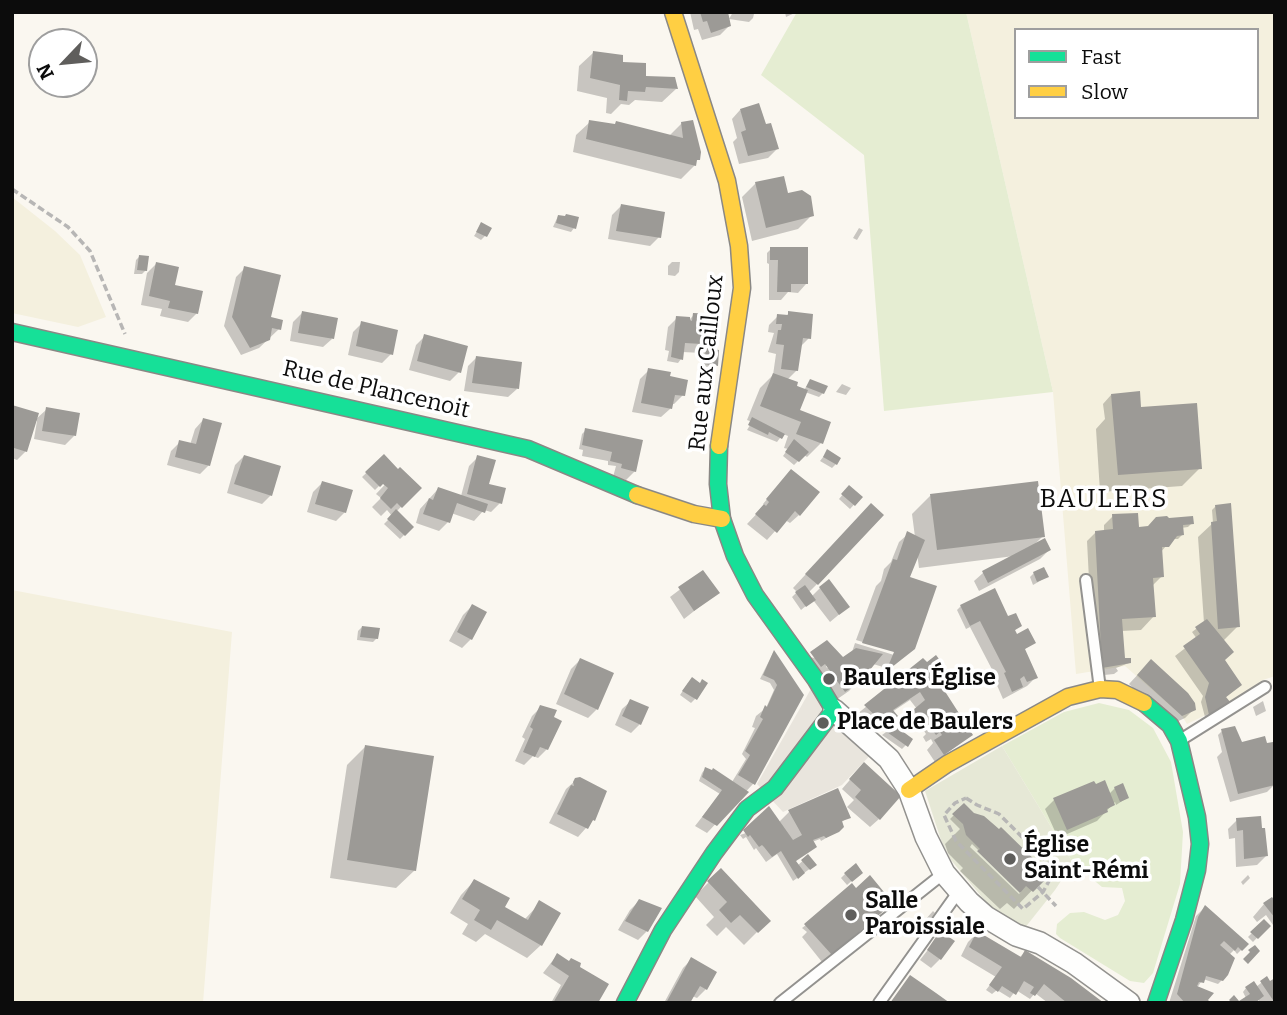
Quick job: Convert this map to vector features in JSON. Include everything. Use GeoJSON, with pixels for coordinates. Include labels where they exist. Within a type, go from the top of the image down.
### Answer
{"type":"FeatureCollection","features":[{"type":"Feature","properties":{"kind":"street","name":"Rue aux Cailloux"},"geometry":{"type":"LineString","coordinates":[[673,12],[727,181],[739,246],[742,288],[719,444],[718,484],[722,519]]}},
{"type":"Feature","properties":{"kind":"street","name":"Rue de Plancenoit"},"geometry":{"type":"LineString","coordinates":[[12,332],[528,449],[643,498],[694,514],[722,519]]}},
{"type":"Feature","properties":{"kind":"street"},"geometry":{"type":"LineString","coordinates":[[722,519],[734,556],[755,595],[816,680],[834,710],[883,754],[909,790],[926,837],[944,873],[986,917],[1074,963],[1129,1003]]}},
{"type":"Feature","properties":{"kind":"street"},"geometry":{"type":"LineString","coordinates":[[909,790],[947,764],[1068,697],[1100,689],[1117,690],[1139,698],[1170,725],[1179,741],[1197,817],[1200,844],[1197,870],[1184,920],[1156,1003]]}},
{"type":"Feature","properties":{"kind":"street"},"geometry":{"type":"LineString","coordinates":[[625,1003],[663,930],[714,853],[747,809],[775,788],[834,710]]}},
{"type":"Feature","properties":{"kind":"street"},"geometry":{"type":"LineString","coordinates":[[883,754],[919,768],[947,764]]}},
{"type":"Feature","properties":{"kind":"lane"},"geometry":{"type":"LineString","coordinates":[[1086,580],[1100,689]]}},
{"type":"Feature","properties":{"kind":"lane"},"geometry":{"type":"LineString","coordinates":[[1179,741],[1265,687]]}},
{"type":"Feature","properties":{"kind":"lane"},"geometry":{"type":"LineString","coordinates":[[780,1003],[944,873]]}},
{"type":"Feature","properties":{"kind":"lane"},"geometry":{"type":"LineString","coordinates":[[879,1003],[960,891]]}},
{"type":"Feature","properties":{"kind":"path"},"geometry":{"type":"LineString","coordinates":[[12,189],[68,227],[90,251],[136,359]]}},
{"type":"Feature","properties":{"kind":"path"},"geometry":{"type":"LineString","coordinates":[[966,798],[977,806],[999,814],[1055,870],[1043,892],[1023,909],[956,841],[944,815],[955,803],[966,798]]}},
{"type":"Feature","properties":{"kind":"path"},"geometry":{"type":"LineString","coordinates":[[1038,887],[1056,906]]}},
{"type":"Feature","properties":{"kind":"shaded area"},"geometry":{"type":"Polygon","coordinates":[[[966,12],[1275,12],[1275,676],[1263,680],[1231,703],[1187,724],[1182,716],[1125,666],[1076,674],[1053,392],[966,12]]]}},
{"type":"Feature","properties":{"kind":"shaded area"},"geometry":{"type":"Polygon","coordinates":[[[12,197],[80,255],[106,317],[78,327],[12,313],[12,197]]]}},
{"type":"Feature","properties":{"kind":"shaded area"},"geometry":{"type":"Polygon","coordinates":[[[12,590],[232,632],[203,1003],[12,1003],[12,590]]]}},
{"type":"Feature","properties":{"kind":"shaded area","name":"Place de Baulers"},"geometry":{"type":"Polygon","coordinates":[[[816,680],[877,748],[842,785],[783,812],[757,784],[816,680]]]}},
{"type":"Feature","properties":{"kind":"green space"},"geometry":{"type":"Polygon","coordinates":[[[797,12],[966,12],[1053,392],[884,411],[864,155],[761,75],[797,12]]]}},
{"type":"Feature","properties":{"kind":"green space"},"geometry":{"type":"Polygon","coordinates":[[[1099,703],[1129,710],[1153,728],[1171,762],[1183,832],[1180,884],[1153,973],[1144,983],[1130,981],[1056,934],[1057,924],[1070,913],[1084,912],[1105,920],[1118,915],[1125,901],[1122,888],[1102,887],[1073,863],[1002,746],[1064,712],[1099,703]]]}},
{"type":"Feature","properties":{"kind":"green space"},"geometry":{"type":"Polygon","coordinates":[[[1002,746],[1073,863],[1024,929],[991,908],[951,860],[941,840],[925,791],[1002,746]]]}},
{"type":"Feature","properties":{"kind":"building"},"geometry":{"type":"Polygon","coordinates":[[[700,12],[728,12],[731,26],[711,33],[700,12]]]}},
{"type":"Feature","properties":{"kind":"building"},"geometry":{"type":"Polygon","coordinates":[[[593,51],[623,55],[623,62],[646,63],[646,76],[675,77],[678,89],[646,87],[645,92],[628,91],[627,101],[619,100],[620,85],[590,78],[593,51]]]}},
{"type":"Feature","properties":{"kind":"building"},"geometry":{"type":"Polygon","coordinates":[[[759,103],[766,124],[771,123],[779,149],[748,156],[741,132],[746,130],[740,109],[759,103]]]}},
{"type":"Feature","properties":{"kind":"building"},"geometry":{"type":"Polygon","coordinates":[[[589,120],[615,124],[616,121],[683,138],[681,122],[693,120],[701,152],[700,160],[697,160],[696,166],[586,139],[589,120]]]}},
{"type":"Feature","properties":{"kind":"building"},"geometry":{"type":"Polygon","coordinates":[[[784,176],[788,193],[802,190],[811,196],[814,216],[766,228],[755,182],[784,176]]]}},
{"type":"Feature","properties":{"kind":"building"},"geometry":{"type":"Polygon","coordinates":[[[621,204],[665,212],[661,238],[616,231],[621,204]]]}},
{"type":"Feature","properties":{"kind":"building"},"geometry":{"type":"Polygon","coordinates":[[[558,215],[579,217],[576,229],[556,223],[558,215]]]}},
{"type":"Feature","properties":{"kind":"building"},"geometry":{"type":"Polygon","coordinates":[[[481,222],[492,228],[487,237],[476,232],[481,222]]]}},
{"type":"Feature","properties":{"kind":"building"},"geometry":{"type":"Polygon","coordinates":[[[770,247],[808,247],[808,284],[791,284],[791,292],[777,292],[778,260],[770,260],[770,247]]]}},
{"type":"Feature","properties":{"kind":"building"},"geometry":{"type":"Polygon","coordinates":[[[139,255],[149,256],[147,271],[137,270],[139,255]]]}},
{"type":"Feature","properties":{"kind":"building"},"geometry":{"type":"Polygon","coordinates":[[[156,262],[179,267],[175,285],[203,291],[198,314],[168,308],[170,301],[149,296],[156,262]]]}},
{"type":"Feature","properties":{"kind":"building"},"geometry":{"type":"Polygon","coordinates":[[[244,266],[281,275],[271,317],[283,320],[281,330],[272,328],[270,340],[250,348],[232,317],[244,266]]]}},
{"type":"Feature","properties":{"kind":"building"},"geometry":{"type":"Polygon","coordinates":[[[302,311],[338,318],[334,339],[298,333],[302,311]]]}},
{"type":"Feature","properties":{"kind":"building"},"geometry":{"type":"Polygon","coordinates":[[[788,311],[813,314],[811,339],[803,338],[798,371],[781,369],[784,345],[776,344],[778,330],[781,330],[782,324],[776,324],[777,314],[788,315],[788,311]]]}},
{"type":"Feature","properties":{"kind":"building"},"geometry":{"type":"Polygon","coordinates":[[[693,313],[719,314],[718,345],[685,343],[683,360],[671,357],[676,316],[690,317],[692,321],[693,313]]]}},
{"type":"Feature","properties":{"kind":"building"},"geometry":{"type":"Polygon","coordinates":[[[361,321],[398,330],[393,355],[356,346],[361,321]]]}},
{"type":"Feature","properties":{"kind":"building"},"geometry":{"type":"Polygon","coordinates":[[[424,334],[468,346],[461,373],[417,361],[424,334]]]}},
{"type":"Feature","properties":{"kind":"building"},"geometry":{"type":"Polygon","coordinates":[[[706,348],[719,350],[718,366],[704,364],[706,348]]]}},
{"type":"Feature","properties":{"kind":"building"},"geometry":{"type":"Polygon","coordinates":[[[476,356],[522,362],[519,389],[472,383],[476,356]]]}},
{"type":"Feature","properties":{"kind":"building"},"geometry":{"type":"Polygon","coordinates":[[[648,368],[671,372],[670,376],[688,380],[685,396],[675,395],[672,409],[641,403],[648,368]]]}},
{"type":"Feature","properties":{"kind":"building"},"geometry":{"type":"Polygon","coordinates":[[[773,373],[798,382],[797,386],[808,390],[800,410],[831,422],[823,444],[796,434],[801,422],[760,406],[773,373]]]}},
{"type":"Feature","properties":{"kind":"building"},"geometry":{"type":"Polygon","coordinates":[[[810,379],[828,386],[824,394],[806,387],[810,379]]]}},
{"type":"Feature","properties":{"kind":"building"},"geometry":{"type":"Polygon","coordinates":[[[1140,391],[1141,407],[1197,403],[1202,469],[1118,475],[1111,394],[1140,391]]]}},
{"type":"Feature","properties":{"kind":"building"},"geometry":{"type":"Polygon","coordinates":[[[12,405],[39,413],[27,452],[14,448],[12,452],[12,405]]]}},
{"type":"Feature","properties":{"kind":"building"},"geometry":{"type":"Polygon","coordinates":[[[46,407],[80,413],[76,436],[42,431],[46,407]]]}},
{"type":"Feature","properties":{"kind":"building"},"geometry":{"type":"Polygon","coordinates":[[[752,417],[785,434],[782,439],[748,425],[752,417]]]}},
{"type":"Feature","properties":{"kind":"building"},"geometry":{"type":"Polygon","coordinates":[[[203,418],[222,423],[210,466],[175,457],[179,440],[196,444],[203,418]]]}},
{"type":"Feature","properties":{"kind":"building"},"geometry":{"type":"Polygon","coordinates":[[[585,428],[643,440],[636,472],[621,468],[622,464],[610,461],[612,452],[582,445],[585,428]]]}},
{"type":"Feature","properties":{"kind":"building"},"geometry":{"type":"Polygon","coordinates":[[[794,439],[809,452],[799,462],[785,452],[794,439]]]}},
{"type":"Feature","properties":{"kind":"building"},"geometry":{"type":"Polygon","coordinates":[[[827,449],[841,458],[837,465],[823,457],[827,449]]]}},
{"type":"Feature","properties":{"kind":"building"},"geometry":{"type":"Polygon","coordinates":[[[384,454],[422,488],[402,508],[397,503],[391,509],[380,498],[388,488],[383,484],[380,487],[365,472],[384,454]]]}},
{"type":"Feature","properties":{"kind":"building"},"geometry":{"type":"Polygon","coordinates":[[[244,455],[281,466],[272,496],[234,484],[244,455]]]}},
{"type":"Feature","properties":{"kind":"building"},"geometry":{"type":"Polygon","coordinates":[[[477,455],[496,460],[489,484],[506,488],[502,504],[467,494],[477,455]]]}},
{"type":"Feature","properties":{"kind":"building"},"geometry":{"type":"Polygon","coordinates":[[[791,469],[820,492],[800,516],[795,511],[777,533],[755,514],[764,504],[766,506],[769,502],[766,499],[791,469]]]}},
{"type":"Feature","properties":{"kind":"building"},"geometry":{"type":"Polygon","coordinates":[[[322,481],[353,490],[346,513],[315,504],[322,481]]]}},
{"type":"Feature","properties":{"kind":"building"},"geometry":{"type":"Polygon","coordinates":[[[1038,481],[1045,537],[937,550],[930,494],[1038,481]]]}},
{"type":"Feature","properties":{"kind":"building"},"geometry":{"type":"Polygon","coordinates":[[[849,485],[863,497],[855,506],[841,494],[849,485]]]}},
{"type":"Feature","properties":{"kind":"building"},"geometry":{"type":"Polygon","coordinates":[[[438,487],[488,504],[485,513],[457,503],[450,523],[423,514],[429,498],[433,500],[438,487]]]}},
{"type":"Feature","properties":{"kind":"building"},"geometry":{"type":"Polygon","coordinates":[[[871,503],[884,515],[818,585],[805,574],[871,503]]]}},
{"type":"Feature","properties":{"kind":"building"},"geometry":{"type":"Polygon","coordinates":[[[1231,503],[1240,627],[1218,629],[1211,522],[1217,521],[1215,505],[1231,503]]]}},
{"type":"Feature","properties":{"kind":"building"},"geometry":{"type":"Polygon","coordinates":[[[396,509],[414,527],[405,536],[387,519],[396,509]]]}},
{"type":"Feature","properties":{"kind":"building"},"geometry":{"type":"Polygon","coordinates":[[[1138,513],[1139,527],[1148,526],[1156,517],[1167,516],[1193,516],[1194,524],[1183,525],[1184,535],[1177,536],[1169,547],[1162,547],[1164,577],[1153,578],[1156,617],[1122,619],[1125,658],[1131,658],[1131,663],[1102,668],[1095,531],[1113,529],[1112,514],[1138,513]]]}},
{"type":"Feature","properties":{"kind":"building"},"geometry":{"type":"Polygon","coordinates":[[[907,531],[925,540],[910,577],[937,586],[915,649],[892,667],[889,664],[894,652],[862,643],[893,559],[897,560],[907,531]]]}},
{"type":"Feature","properties":{"kind":"building"},"geometry":{"type":"Polygon","coordinates":[[[1045,538],[1051,550],[988,583],[982,571],[1045,538]]]}},
{"type":"Feature","properties":{"kind":"building"},"geometry":{"type":"Polygon","coordinates":[[[1044,567],[1049,577],[1037,582],[1033,572],[1044,567]]]}},
{"type":"Feature","properties":{"kind":"building"},"geometry":{"type":"Polygon","coordinates":[[[703,570],[720,593],[694,611],[678,587],[703,570]]]}},
{"type":"Feature","properties":{"kind":"building"},"geometry":{"type":"Polygon","coordinates":[[[829,579],[850,607],[839,615],[819,587],[829,579]]]}},
{"type":"Feature","properties":{"kind":"building"},"geometry":{"type":"Polygon","coordinates":[[[805,585],[816,600],[806,607],[795,592],[805,585]]]}},
{"type":"Feature","properties":{"kind":"building"},"geometry":{"type":"Polygon","coordinates":[[[995,588],[1008,616],[1016,613],[1022,626],[1015,630],[1017,634],[1028,628],[1036,643],[1025,649],[1038,678],[1027,682],[1024,676],[1020,679],[1023,687],[1012,692],[1004,673],[1006,672],[980,621],[970,626],[960,605],[995,588]]]}},
{"type":"Feature","properties":{"kind":"building"},"geometry":{"type":"Polygon","coordinates":[[[472,604],[487,612],[472,640],[457,632],[472,604]]]}},
{"type":"Feature","properties":{"kind":"building"},"geometry":{"type":"Polygon","coordinates":[[[1207,619],[1234,652],[1225,660],[1242,685],[1226,697],[1231,703],[1209,715],[1205,697],[1209,683],[1183,646],[1200,634],[1195,627],[1207,619]]]}},
{"type":"Feature","properties":{"kind":"building"},"geometry":{"type":"Polygon","coordinates":[[[362,626],[380,628],[378,639],[360,637],[362,626]]]}},
{"type":"Feature","properties":{"kind":"building"},"geometry":{"type":"Polygon","coordinates":[[[827,640],[843,657],[856,648],[883,654],[860,682],[845,692],[825,664],[821,667],[810,652],[827,640]]]}},
{"type":"Feature","properties":{"kind":"building"},"geometry":{"type":"Polygon","coordinates":[[[774,650],[804,695],[755,785],[738,775],[750,755],[745,751],[763,719],[760,717],[777,685],[774,680],[763,675],[774,650]]]}},
{"type":"Feature","properties":{"kind":"building"},"geometry":{"type":"Polygon","coordinates":[[[936,655],[948,671],[937,679],[973,735],[944,755],[934,740],[942,735],[940,732],[936,735],[930,727],[934,724],[928,716],[922,721],[913,710],[925,700],[920,692],[893,710],[898,716],[890,723],[884,724],[864,705],[923,658],[927,662],[936,655]]]}},
{"type":"Feature","properties":{"kind":"building"},"geometry":{"type":"Polygon","coordinates":[[[580,658],[614,673],[598,710],[564,694],[580,658]]]}},
{"type":"Feature","properties":{"kind":"building"},"geometry":{"type":"Polygon","coordinates":[[[1151,659],[1188,693],[1196,710],[1182,716],[1137,675],[1151,659]]]}},
{"type":"Feature","properties":{"kind":"building"},"geometry":{"type":"Polygon","coordinates":[[[692,677],[700,683],[702,679],[708,683],[697,700],[682,691],[692,677]]]}},
{"type":"Feature","properties":{"kind":"building"},"geometry":{"type":"Polygon","coordinates":[[[630,699],[649,707],[641,725],[622,716],[630,699]]]}},
{"type":"Feature","properties":{"kind":"building"},"geometry":{"type":"Polygon","coordinates":[[[540,705],[557,710],[554,717],[562,721],[548,750],[540,747],[535,757],[523,752],[540,705]]]}},
{"type":"Feature","properties":{"kind":"building"},"geometry":{"type":"Polygon","coordinates":[[[894,725],[913,739],[908,747],[884,730],[894,725]]]}},
{"type":"Feature","properties":{"kind":"building"},"geometry":{"type":"Polygon","coordinates":[[[1235,726],[1242,742],[1265,736],[1267,743],[1273,742],[1275,785],[1238,794],[1221,729],[1235,726]]]}},
{"type":"Feature","properties":{"kind":"building"},"geometry":{"type":"Polygon","coordinates":[[[365,745],[434,756],[416,871],[347,860],[365,745]]]}},
{"type":"Feature","properties":{"kind":"building"},"geometry":{"type":"Polygon","coordinates":[[[864,762],[901,796],[880,820],[855,797],[861,790],[849,779],[864,762]]]}},
{"type":"Feature","properties":{"kind":"building"},"geometry":{"type":"Polygon","coordinates":[[[705,767],[712,770],[713,768],[749,792],[717,826],[702,817],[722,790],[702,777],[705,767]]]}},
{"type":"Feature","properties":{"kind":"building"},"geometry":{"type":"Polygon","coordinates":[[[580,777],[607,791],[595,821],[593,820],[588,829],[557,814],[571,785],[574,786],[575,778],[580,777]]]}},
{"type":"Feature","properties":{"kind":"building"},"geometry":{"type":"Polygon","coordinates":[[[1105,780],[1115,805],[1107,809],[1108,812],[1067,830],[1053,798],[1094,781],[1096,784],[1105,780]]]}},
{"type":"Feature","properties":{"kind":"building"},"geometry":{"type":"Polygon","coordinates":[[[1123,783],[1129,798],[1120,802],[1114,787],[1123,783]]]}},
{"type":"Feature","properties":{"kind":"building"},"geometry":{"type":"Polygon","coordinates":[[[838,788],[851,818],[842,821],[844,827],[839,832],[813,840],[817,847],[796,861],[805,873],[798,879],[781,851],[772,857],[743,830],[769,806],[793,840],[802,835],[788,810],[838,788]]]}},
{"type":"Feature","properties":{"kind":"building","name":"Église Saint-Rémi"},"geometry":{"type":"Polygon","coordinates":[[[964,803],[974,813],[984,816],[999,829],[1001,827],[1042,867],[1040,871],[1045,876],[1041,879],[1044,881],[1033,892],[1026,886],[1020,893],[977,851],[980,849],[966,835],[963,824],[952,814],[964,803]]]}},
{"type":"Feature","properties":{"kind":"building"},"geometry":{"type":"Polygon","coordinates":[[[1261,816],[1268,856],[1244,859],[1243,830],[1237,831],[1236,818],[1261,816]]]}},
{"type":"Feature","properties":{"kind":"building"},"geometry":{"type":"Polygon","coordinates":[[[808,854],[817,865],[810,870],[801,860],[808,854]]]}},
{"type":"Feature","properties":{"kind":"building"},"geometry":{"type":"Polygon","coordinates":[[[856,863],[863,873],[852,882],[844,873],[856,863]]]}},
{"type":"Feature","properties":{"kind":"building"},"geometry":{"type":"Polygon","coordinates":[[[721,868],[771,921],[758,933],[740,915],[731,923],[719,910],[727,902],[707,881],[721,868]]]}},
{"type":"Feature","properties":{"kind":"building","name":"Salle Paroissiale"},"geometry":{"type":"Polygon","coordinates":[[[870,875],[893,903],[832,955],[804,924],[852,883],[856,888],[870,875]]]}},
{"type":"Feature","properties":{"kind":"building"},"geometry":{"type":"Polygon","coordinates":[[[474,879],[510,898],[505,907],[528,920],[539,900],[561,913],[542,946],[497,920],[491,930],[474,920],[480,910],[462,899],[474,879]]]}},
{"type":"Feature","properties":{"kind":"building"},"geometry":{"type":"Polygon","coordinates":[[[1272,897],[1275,901],[1275,918],[1263,903],[1272,897]]]}},
{"type":"Feature","properties":{"kind":"building"},"geometry":{"type":"Polygon","coordinates":[[[639,899],[662,908],[648,932],[625,921],[639,899]]]}},
{"type":"Feature","properties":{"kind":"building"},"geometry":{"type":"Polygon","coordinates":[[[1205,905],[1249,944],[1242,951],[1238,947],[1235,951],[1224,941],[1220,945],[1235,958],[1228,975],[1223,981],[1206,976],[1204,983],[1199,982],[1197,986],[1214,993],[1208,1000],[1211,1003],[1185,1003],[1177,994],[1198,917],[1205,905]]]}},
{"type":"Feature","properties":{"kind":"building"},"geometry":{"type":"Polygon","coordinates":[[[1264,919],[1271,926],[1258,939],[1250,932],[1264,919]]]}},
{"type":"Feature","properties":{"kind":"building"},"geometry":{"type":"Polygon","coordinates":[[[940,931],[955,941],[941,960],[927,950],[940,931]]]}},
{"type":"Feature","properties":{"kind":"building"},"geometry":{"type":"Polygon","coordinates":[[[977,931],[1021,957],[1025,950],[1071,978],[1104,1003],[1067,1003],[1044,984],[1035,996],[1030,993],[1034,987],[1024,981],[1016,995],[1002,986],[998,992],[989,985],[1002,967],[969,947],[977,931]]]}},
{"type":"Feature","properties":{"kind":"building"},"geometry":{"type":"Polygon","coordinates":[[[1255,945],[1260,951],[1248,964],[1243,959],[1255,945]]]}},
{"type":"Feature","properties":{"kind":"building"},"geometry":{"type":"Polygon","coordinates":[[[557,953],[569,961],[571,958],[581,963],[580,967],[609,984],[598,1003],[553,1003],[569,976],[551,964],[557,953]]]}},
{"type":"Feature","properties":{"kind":"building"},"geometry":{"type":"Polygon","coordinates":[[[691,957],[717,972],[707,990],[700,986],[690,1003],[666,1003],[691,957]]]}},
{"type":"Feature","properties":{"kind":"building"},"geometry":{"type":"Polygon","coordinates":[[[910,975],[936,993],[950,1003],[890,1003],[910,975]]]}},
{"type":"Feature","properties":{"kind":"building"},"geometry":{"type":"Polygon","coordinates":[[[1267,976],[1270,981],[1275,978],[1275,1003],[1260,981],[1267,976]]]}},
{"type":"Feature","properties":{"kind":"building"},"geometry":{"type":"Polygon","coordinates":[[[1254,981],[1264,996],[1255,1003],[1232,1003],[1229,1000],[1234,995],[1239,1001],[1250,994],[1245,987],[1254,981]]]}},
{"type":"Feature","properties":{"kind":"traffic: fast"},"geometry":{"type":"LineString","coordinates":[[12,332],[528,449],[637,495]]}},
{"type":"Feature","properties":{"kind":"traffic: fast"},"geometry":{"type":"LineString","coordinates":[[625,1003],[663,930],[714,853],[747,809],[775,788],[834,710],[816,680],[755,595],[735,556],[722,519],[718,484],[719,446]]}},
{"type":"Feature","properties":{"kind":"traffic: fast"},"geometry":{"type":"LineString","coordinates":[[1144,703],[1170,725],[1179,741],[1197,817],[1200,844],[1197,870],[1184,920],[1156,1003]]}},
{"type":"Feature","properties":{"kind":"traffic: slow"},"geometry":{"type":"LineString","coordinates":[[673,12],[727,181],[739,246],[742,288],[719,446]]}},
{"type":"Feature","properties":{"kind":"traffic: slow"},"geometry":{"type":"LineString","coordinates":[[637,495],[694,514],[722,519]]}},
{"type":"Feature","properties":{"kind":"traffic: slow"},"geometry":{"type":"LineString","coordinates":[[909,790],[947,764],[1068,697],[1100,689],[1117,690],[1144,703]]}},
{"type":"Feature","properties":{"kind":"place","name":"Baulers Église"},"geometry":{"type":"Point","coordinates":[829,679]}},
{"type":"Feature","properties":{"kind":"place","name":"Place de Baulers"},"geometry":{"type":"Point","coordinates":[823,723]}},
{"type":"Feature","properties":{"kind":"place","name":"Église Saint-Rémi"},"geometry":{"type":"Point","coordinates":[1010,859]}},
{"type":"Feature","properties":{"kind":"place","name":"Salle Paroissiale"},"geometry":{"type":"Point","coordinates":[851,915]}},
{"type":"Feature","properties":{"kind":"district","name":"BAULERS"},"geometry":{"type":"Point","coordinates":[1104,500]}}]}
